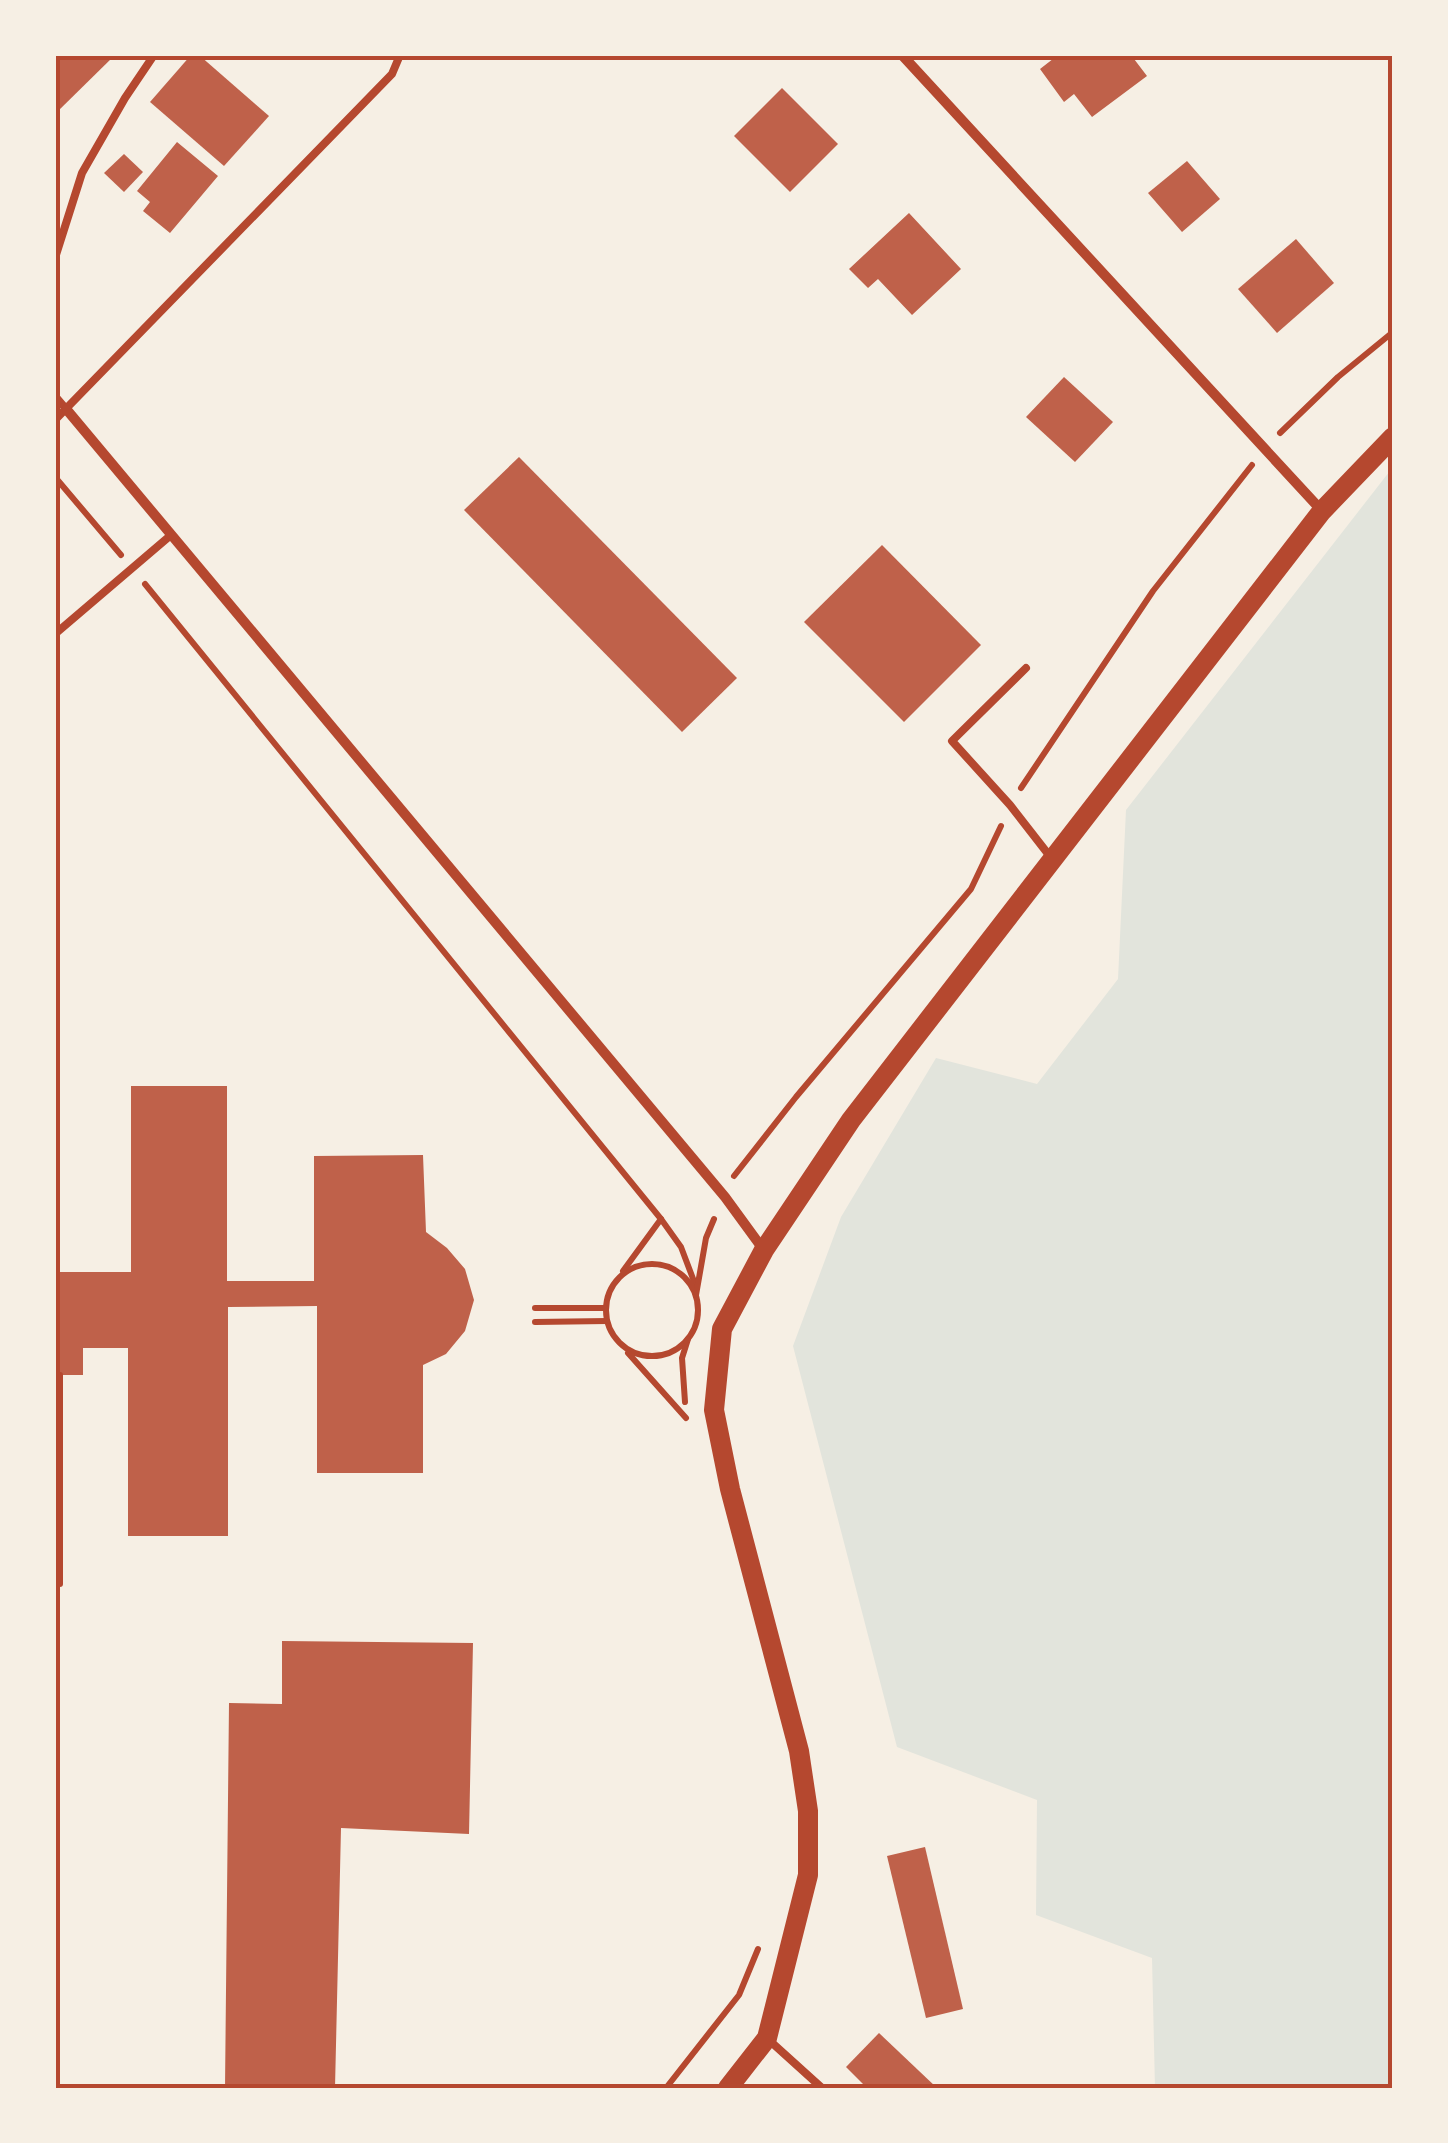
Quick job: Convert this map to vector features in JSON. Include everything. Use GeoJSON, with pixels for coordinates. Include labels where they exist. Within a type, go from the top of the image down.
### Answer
{"type":"FeatureCollection","features":[{"type":"Feature","properties":{"kind":"main road"},"geometry":{"type":"LineString","coordinates":[[728,2088],[767,2038],[808,1875],[808,1811],[798,1751],[730,1489],[714,1410],[722,1329],[764,1250],[850,1120],[1322,511],[1393,437]]}},
{"type":"Feature","properties":{"kind":"street"},"geometry":{"type":"LineString","coordinates":[[902,55],[1322,511]]}},
{"type":"Feature","properties":{"kind":"street"},"geometry":{"type":"LineString","coordinates":[[67,410],[725,1197],[764,1250]]}},
{"type":"Feature","properties":{"kind":"lane"},"geometry":{"type":"LineString","coordinates":[[55,258],[82,174],[154,55]]}},
{"type":"Feature","properties":{"kind":"lane"},"geometry":{"type":"LineString","coordinates":[[55,420],[392,74],[400,55]]}},
{"type":"Feature","properties":{"kind":"lane"},"geometry":{"type":"LineString","coordinates":[[55,396],[67,410]]}},
{"type":"Feature","properties":{"kind":"lane"},"geometry":{"type":"LineString","coordinates":[[55,634],[171,535]]}},
{"type":"Feature","properties":{"kind":"lane"},"geometry":{"type":"LineString","coordinates":[[1026,668],[952,740],[1010,804],[1052,859]]}},
{"type":"Feature","properties":{"kind":"lane"},"geometry":{"type":"LineString","coordinates":[[767,2038],[822,2088]]}},
{"type":"Feature","properties":{"kind":"path"},"geometry":{"type":"LineString","coordinates":[[55,478],[132,568],[661,1220],[681,1247],[696,1295],[696,1325],[682,1358],[687,1419],[621,1344],[608,1321],[606,1308],[615,1283],[661,1220]]}},
{"type":"Feature","properties":{"kind":"path"},"geometry":{"type":"LineString","coordinates":[[615,1283],[637,1267],[663,1266],[688,1282],[696,1295]]}},
{"type":"Feature","properties":{"kind":"path"},"geometry":{"type":"LineString","coordinates":[[536,1308],[606,1308]]}},
{"type":"Feature","properties":{"kind":"path"},"geometry":{"type":"LineString","coordinates":[[536,1322],[608,1321]]}},
{"type":"Feature","properties":{"kind":"path"},"geometry":{"type":"LineString","coordinates":[[621,1344],[648,1356],[677,1349],[688,1339]]}},
{"type":"Feature","properties":{"kind":"path"},"geometry":{"type":"LineString","coordinates":[[60,1375],[60,1584]]}},
{"type":"Feature","properties":{"kind":"path"},"geometry":{"type":"LineString","coordinates":[[666,2088],[739,1995],[765,1934]]}},
{"type":"Feature","properties":{"kind":"shaded area"},"geometry":{"type":"Polygon","coordinates":[[[1393,467],[1393,2088],[1155,2088],[1152,1958],[1036,1915],[1037,1800],[897,1747],[793,1346],[841,1217],[936,1058],[1037,1084],[1118,979],[1126,810],[1393,467]]]}},
{"type":"Feature","properties":{"kind":"building"},"geometry":{"type":"Polygon","coordinates":[[[55,55],[115,55],[55,114],[55,55]]]}},
{"type":"Feature","properties":{"kind":"building"},"geometry":{"type":"Polygon","coordinates":[[[191,55],[199,55],[269,116],[224,166],[150,102],[191,55]]]}},
{"type":"Feature","properties":{"kind":"building"},"geometry":{"type":"Polygon","coordinates":[[[1058,55],[1131,55],[1147,76],[1092,117],[1074,94],[1064,102],[1040,69],[1058,55]]]}},
{"type":"Feature","properties":{"kind":"building"},"geometry":{"type":"Polygon","coordinates":[[[782,88],[838,144],[790,192],[734,136],[782,88]]]}},
{"type":"Feature","properties":{"kind":"building"},"geometry":{"type":"Polygon","coordinates":[[[177,142],[218,176],[170,233],[143,211],[150,202],[137,191],[177,142]]]}},
{"type":"Feature","properties":{"kind":"building"},"geometry":{"type":"Polygon","coordinates":[[[124,154],[143,172],[124,192],[104,173],[124,154]]]}},
{"type":"Feature","properties":{"kind":"building"},"geometry":{"type":"Polygon","coordinates":[[[1187,161],[1220,199],[1182,232],[1148,193],[1187,161]]]}},
{"type":"Feature","properties":{"kind":"building"},"geometry":{"type":"Polygon","coordinates":[[[909,213],[961,269],[912,315],[878,279],[868,288],[849,269],[909,213]]]}},
{"type":"Feature","properties":{"kind":"building"},"geometry":{"type":"Polygon","coordinates":[[[1296,239],[1334,283],[1277,333],[1238,289],[1296,239]]]}},
{"type":"Feature","properties":{"kind":"building"},"geometry":{"type":"Polygon","coordinates":[[[1064,377],[1113,422],[1075,462],[1026,417],[1064,377]]]}},
{"type":"Feature","properties":{"kind":"building"},"geometry":{"type":"Polygon","coordinates":[[[519,457],[737,678],[682,732],[464,510],[519,457]]]}},
{"type":"Feature","properties":{"kind":"building"},"geometry":{"type":"Polygon","coordinates":[[[882,545],[981,645],[904,722],[804,622],[882,545]]]}},
{"type":"Feature","properties":{"kind":"building"},"geometry":{"type":"Polygon","coordinates":[[[131,1086],[227,1086],[227,1281],[314,1281],[314,1156],[423,1155],[426,1232],[465,1269],[474,1300],[465,1331],[446,1354],[423,1365],[423,1473],[317,1473],[317,1306],[228,1307],[228,1536],[128,1536],[128,1348],[83,1348],[83,1375],[55,1375],[55,1272],[131,1272],[131,1086]]]}},
{"type":"Feature","properties":{"kind":"building"},"geometry":{"type":"Polygon","coordinates":[[[282,1641],[473,1643],[469,1834],[341,1828],[335,2088],[225,2088],[229,1703],[282,1704],[282,1641]]]}},
{"type":"Feature","properties":{"kind":"building"},"geometry":{"type":"Polygon","coordinates":[[[925,1847],[963,2009],[926,2018],[887,1856],[925,1847]]]}},
{"type":"Feature","properties":{"kind":"building"},"geometry":{"type":"Polygon","coordinates":[[[879,2033],[937,2088],[867,2088],[846,2067],[879,2033]]]}}]}
